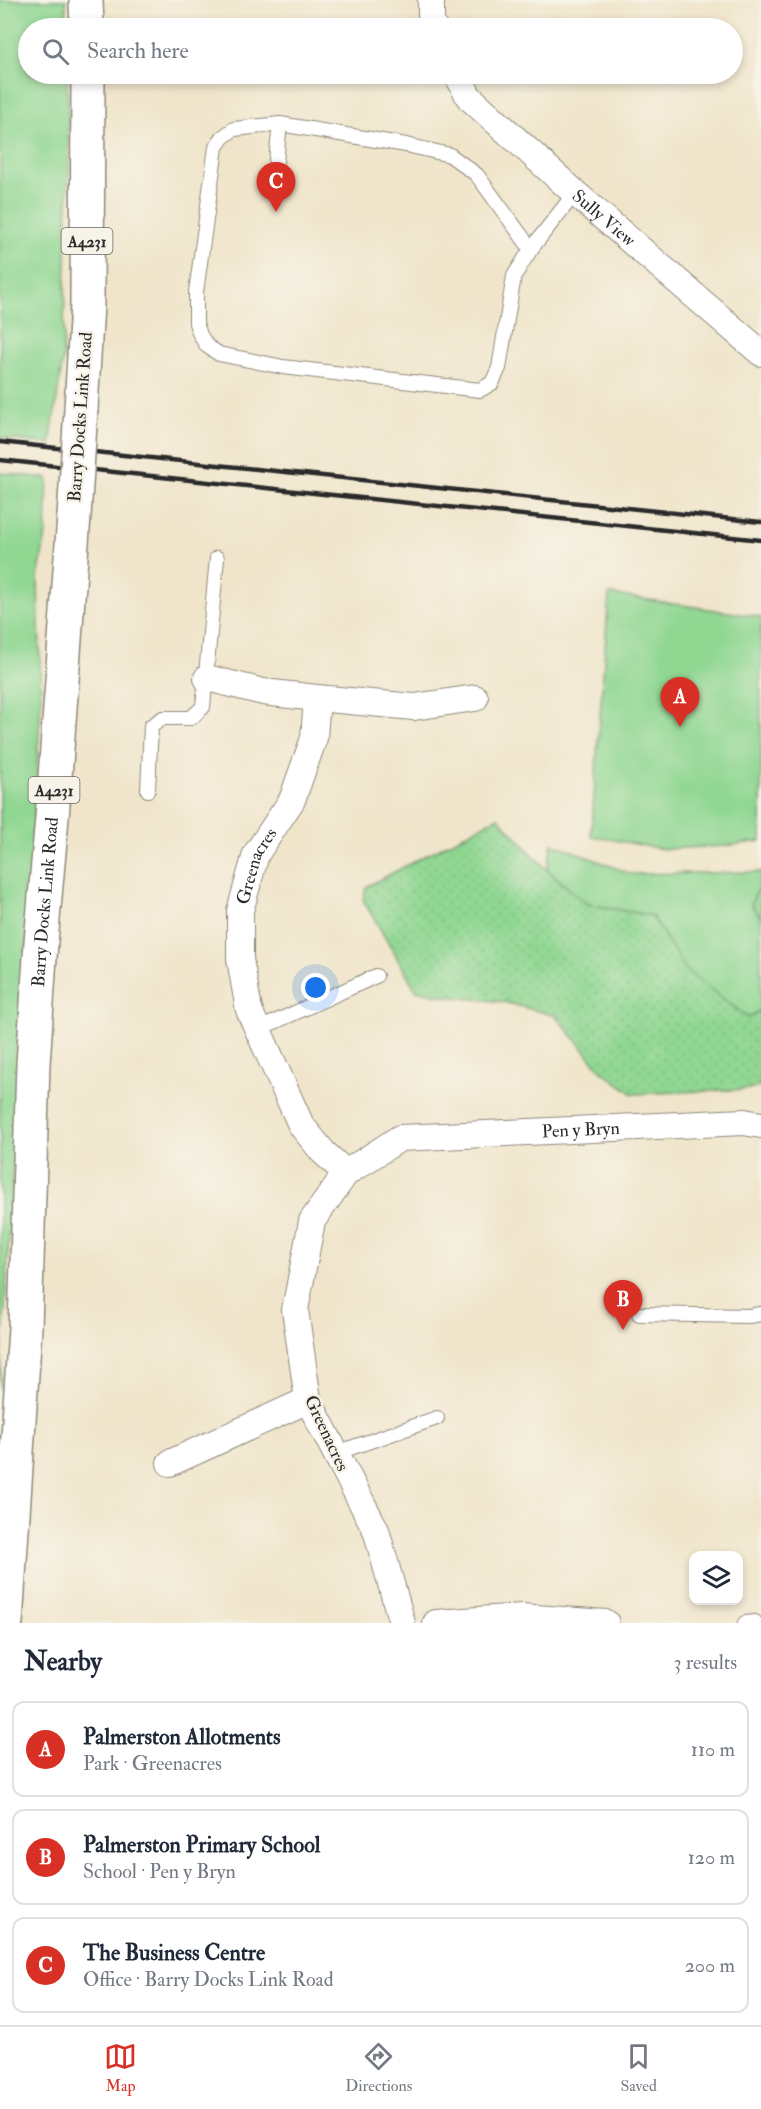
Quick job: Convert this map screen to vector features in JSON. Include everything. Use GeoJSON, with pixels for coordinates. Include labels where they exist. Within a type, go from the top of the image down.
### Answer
{"type":"FeatureCollection","features":[{"type":"Feature","properties":{"kind":"main road"},"geometry":{"type":"LineString","coordinates":[[86,0],[87,18]]}},
{"type":"Feature","properties":{"kind":"main road","name":"Barry Docks Link Road"},"geometry":{"type":"LineString","coordinates":[[6,1623],[25,1328],[33,1064],[74,516],[87,304],[88,84]]}},
{"type":"Feature","properties":{"kind":"street"},"geometry":{"type":"LineString","coordinates":[[430,0],[431,18]]}},
{"type":"Feature","properties":{"kind":"street","name":"Sully View"},"geometry":{"type":"LineString","coordinates":[[462,84],[469,97],[574,193],[761,353]]}},
{"type":"Feature","properties":{"kind":"street"},"geometry":{"type":"LineString","coordinates":[[207,678],[263,692],[414,707],[475,698]]}},
{"type":"Feature","properties":{"kind":"street","name":"Greenacres"},"geometry":{"type":"LineString","coordinates":[[317,698],[314,738],[292,800],[256,854],[240,911],[240,959],[249,1010],[301,1125],[323,1152],[346,1173]]}},
{"type":"Feature","properties":{"kind":"street","name":"Pen y Bryn"},"geometry":{"type":"LineString","coordinates":[[400,1138],[744,1122],[761,1125]]}},
{"type":"Feature","properties":{"kind":"street","name":"Greenacres"},"geometry":{"type":"LineString","coordinates":[[400,1138],[346,1173],[312,1221],[295,1310],[308,1400],[376,1530],[402,1623]]}},
{"type":"Feature","properties":{"kind":"street"},"geometry":{"type":"LineString","coordinates":[[170,1463],[308,1400]]}},
{"type":"Feature","properties":{"kind":"street"},"geometry":{"type":"LineString","coordinates":[[436,1623],[521,1617],[606,1623]]}},
{"type":"Feature","properties":{"kind":"lane"},"geometry":{"type":"LineString","coordinates":[[531,249],[477,175],[450,155],[405,144],[280,123],[234,129],[223,136],[216,147],[196,292],[196,323],[207,346],[219,354],[283,367],[480,390],[492,383],[499,368],[514,276],[531,249],[574,193]]}},
{"type":"Feature","properties":{"kind":"lane"},"geometry":{"type":"LineString","coordinates":[[275,170],[280,123]]}},
{"type":"Feature","properties":{"kind":"lane"},"geometry":{"type":"LineString","coordinates":[[148,790],[152,726],[162,718],[191,718],[203,707],[217,558]]}},
{"type":"Feature","properties":{"kind":"lane"},"geometry":{"type":"LineString","coordinates":[[257,1030],[376,976]]}},
{"type":"Feature","properties":{"kind":"lane"},"geometry":{"type":"LineString","coordinates":[[639,1314],[749,1316],[761,1314]]}},
{"type":"Feature","properties":{"kind":"lane"},"geometry":{"type":"LineString","coordinates":[[336,1453],[437,1419]]}},
{"type":"Feature","properties":{"kind":"lane"},"geometry":{"type":"LineString","coordinates":[[745,1623],[755,1622]]}},
{"type":"Feature","properties":{"kind":"green space"},"geometry":{"type":"Polygon","coordinates":[[[0,0],[66,0],[66,18],[18,18],[18,84],[67,84],[69,162],[63,358],[50,444],[0,438],[0,0]]]}},
{"type":"Feature","properties":{"kind":"green space"},"geometry":{"type":"Polygon","coordinates":[[[0,473],[48,478],[46,534],[38,578],[41,701],[0,1389],[0,473]]]}},
{"type":"Feature","properties":{"kind":"green space"},"geometry":{"type":"Polygon","coordinates":[[[609,594],[761,617],[761,841],[725,846],[663,849],[591,836],[609,594]]]}},
{"type":"Feature","properties":{"kind":"green space"},"geometry":{"type":"Polygon","coordinates":[[[498,817],[547,870],[587,904],[652,916],[686,970],[748,1018],[761,1010],[761,1085],[753,1089],[633,1094],[602,1071],[556,1016],[504,1002],[443,996],[416,990],[363,900],[366,887],[498,817]]]}},
{"type":"Feature","properties":{"kind":"green space"},"geometry":{"type":"Polygon","coordinates":[[[552,843],[631,874],[761,872],[761,883],[751,904],[761,918],[761,1010],[748,1018],[686,970],[652,916],[587,904],[547,870],[552,843]]]}},
{"type":"Feature","properties":{"kind":"green space"},"geometry":{"type":"Polygon","coordinates":[[[761,883],[761,918],[751,904],[761,883]]]}},
{"type":"Feature","properties":{"kind":"railway"},"geometry":{"type":"LineString","coordinates":[[0,442],[761,522]]}},
{"type":"Feature","properties":{"kind":"railway"},"geometry":{"type":"LineString","coordinates":[[0,460],[761,540]]}},
{"type":"Feature","properties":{"kind":"place","name":"The Business Centre"},"geometry":{"type":"Point","coordinates":[276,212]}},
{"type":"Feature","properties":{"kind":"place","name":"Palmerston Allotments"},"geometry":{"type":"Point","coordinates":[680,727]}},
{"type":"Feature","properties":{"kind":"place","name":"Palmerston Primary School"},"geometry":{"type":"Point","coordinates":[623,1330]}}]}
